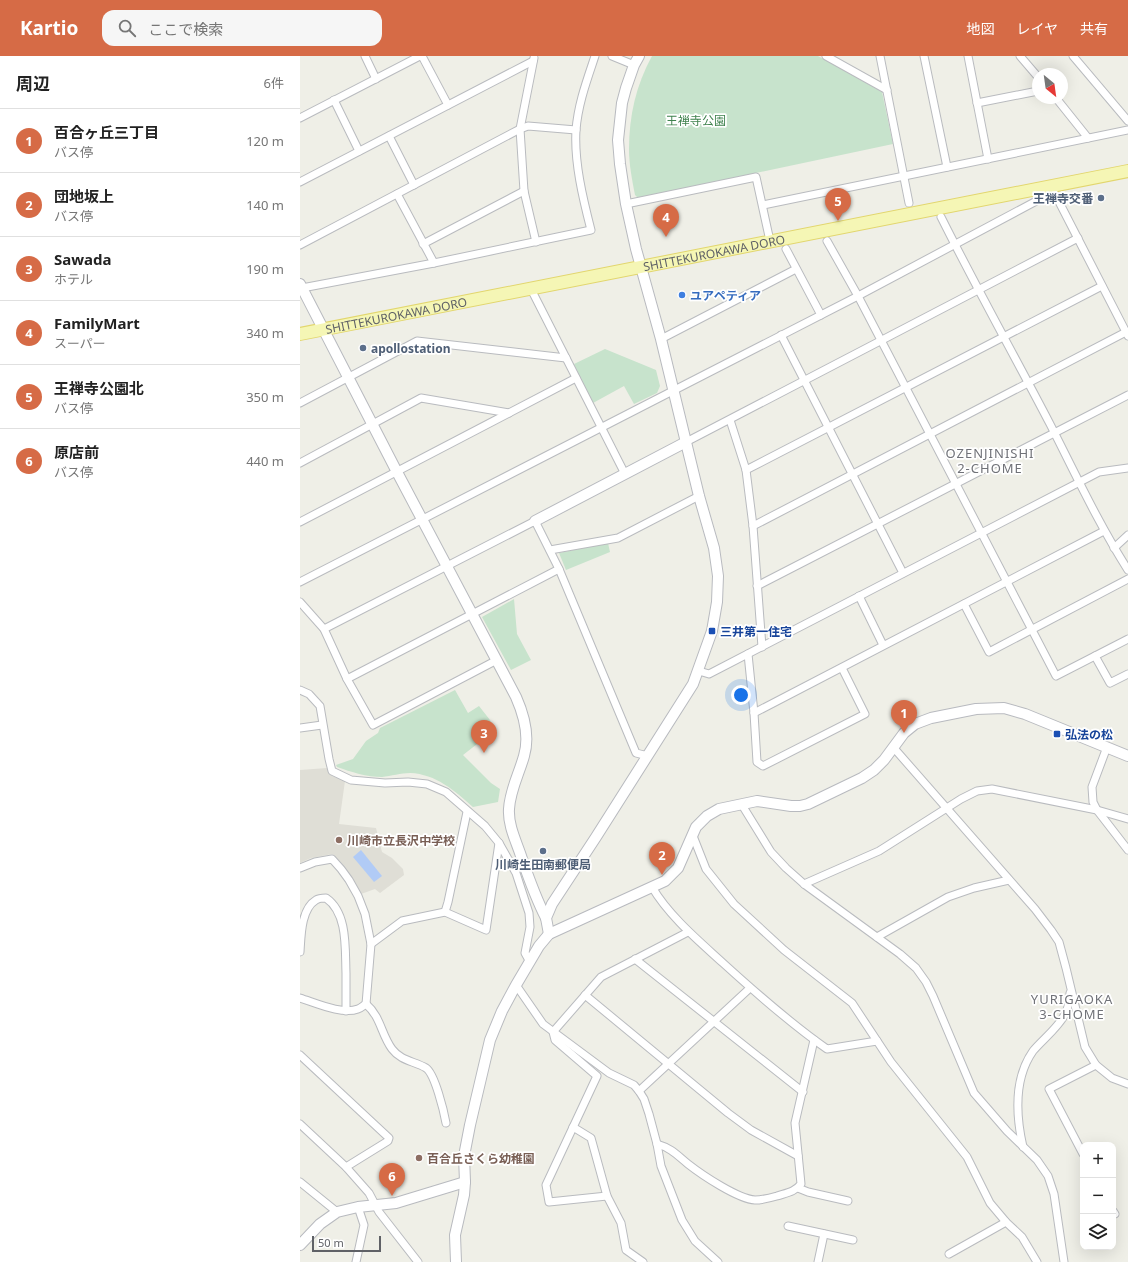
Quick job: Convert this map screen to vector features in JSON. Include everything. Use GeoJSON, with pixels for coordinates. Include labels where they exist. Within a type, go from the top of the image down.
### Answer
{"type":"FeatureCollection","features":[{"type":"Feature","properties":{"kind":"main road","name":"SHITTEKUROKAWA DORO"},"geometry":{"type":"LineString","coordinates":[[300,334],[1128,171]]}},
{"type":"Feature","properties":{"kind":"street"},"geometry":{"type":"LineString","coordinates":[[365,56],[376,78]]}},
{"type":"Feature","properties":{"kind":"street"},"geometry":{"type":"LineString","coordinates":[[300,118],[421,56],[448,105]]}},
{"type":"Feature","properties":{"kind":"street"},"geometry":{"type":"LineString","coordinates":[[550,934],[546,918],[536,899],[510,826],[509,810],[511,793],[524,754],[526,732],[519,704],[301,286],[434,263],[591,230],[581,192],[576,130],[583,92],[595,56]]}},
{"type":"Feature","properties":{"kind":"street"},"geometry":{"type":"LineString","coordinates":[[546,918],[552,904],[689,690],[699,671],[712,631],[717,602],[718,576],[714,548],[699,496],[674,389],[626,204],[620,164],[618,140],[622,103],[636,60],[612,56]]}},
{"type":"Feature","properties":{"kind":"street"},"geometry":{"type":"LineString","coordinates":[[826,56],[887,90]]}},
{"type":"Feature","properties":{"kind":"street"},"geometry":{"type":"LineString","coordinates":[[880,56],[909,203]]}},
{"type":"Feature","properties":{"kind":"street"},"geometry":{"type":"LineString","coordinates":[[924,56],[947,168]]}},
{"type":"Feature","properties":{"kind":"street"},"geometry":{"type":"LineString","coordinates":[[968,56],[988,159]]}},
{"type":"Feature","properties":{"kind":"street"},"geometry":{"type":"LineString","coordinates":[[1020,56],[1032,70]]}},
{"type":"Feature","properties":{"kind":"street"},"geometry":{"type":"LineString","coordinates":[[1073,56],[1128,121]]}},
{"type":"Feature","properties":{"kind":"street"},"geometry":{"type":"LineString","coordinates":[[300,182],[448,105],[534,58]]}},
{"type":"Feature","properties":{"kind":"street"},"geometry":{"type":"LineString","coordinates":[[534,58],[520,129],[524,191],[536,242]]}},
{"type":"Feature","properties":{"kind":"street"},"geometry":{"type":"LineString","coordinates":[[977,102],[1032,92]]}},
{"type":"Feature","properties":{"kind":"street"},"geometry":{"type":"LineString","coordinates":[[334,100],[359,151]]}},
{"type":"Feature","properties":{"kind":"street"},"geometry":{"type":"LineString","coordinates":[[1061,104],[1088,138]]}},
{"type":"Feature","properties":{"kind":"street"},"geometry":{"type":"LineString","coordinates":[[300,245],[520,129],[528,126],[576,130]]}},
{"type":"Feature","properties":{"kind":"street"},"geometry":{"type":"LineString","coordinates":[[763,205],[1128,130]]}},
{"type":"Feature","properties":{"kind":"street"},"geometry":{"type":"LineString","coordinates":[[389,136],[414,185]]}},
{"type":"Feature","properties":{"kind":"street"},"geometry":{"type":"LineString","coordinates":[[626,204],[756,177],[770,241]]}},
{"type":"Feature","properties":{"kind":"street"},"geometry":{"type":"LineString","coordinates":[[423,244],[524,191]]}},
{"type":"Feature","properties":{"kind":"street"},"geometry":{"type":"LineString","coordinates":[[397,194],[434,263]]}},
{"type":"Feature","properties":{"kind":"street"},"geometry":{"type":"LineString","coordinates":[[753,526],[1127,331],[1055,194]]}},
{"type":"Feature","properties":{"kind":"street"},"geometry":{"type":"LineString","coordinates":[[300,582],[858,296],[1042,198]]}},
{"type":"Feature","properties":{"kind":"street"},"geometry":{"type":"LineString","coordinates":[[941,217],[1080,482],[1104,531],[1128,570]]}},
{"type":"Feature","properties":{"kind":"street"},"geometry":{"type":"LineString","coordinates":[[324,629],[730,420],[1078,238]]}},
{"type":"Feature","properties":{"kind":"street"},"geometry":{"type":"LineString","coordinates":[[827,241],[858,296],[1056,676],[1128,639]]}},
{"type":"Feature","properties":{"kind":"street"},"geometry":{"type":"LineString","coordinates":[[786,249],[821,315]]}},
{"type":"Feature","properties":{"kind":"street"},"geometry":{"type":"LineString","coordinates":[[661,339],[796,269]]}},
{"type":"Feature","properties":{"kind":"street"},"geometry":{"type":"LineString","coordinates":[[746,470],[1102,286]]}},
{"type":"Feature","properties":{"kind":"street"},"geometry":{"type":"LineString","coordinates":[[531,289],[625,474]]}},
{"type":"Feature","properties":{"kind":"street"},"geometry":{"type":"LineString","coordinates":[[780,335],[903,573]]}},
{"type":"Feature","properties":{"kind":"street"},"geometry":{"type":"LineString","coordinates":[[300,403],[417,341],[566,358]]}},
{"type":"Feature","properties":{"kind":"street"},"geometry":{"type":"LineString","coordinates":[[300,522],[576,378]]}},
{"type":"Feature","properties":{"kind":"street"},"geometry":{"type":"LineString","coordinates":[[757,586],[1128,395]]}},
{"type":"Feature","properties":{"kind":"street"},"geometry":{"type":"LineString","coordinates":[[300,464],[421,398],[509,413]]}},
{"type":"Feature","properties":{"kind":"street"},"geometry":{"type":"LineString","coordinates":[[730,420],[746,470],[753,526],[762,647]]}},
{"type":"Feature","properties":{"kind":"street"},"geometry":{"type":"LineString","coordinates":[[699,671],[709,674],[1099,472],[1128,468]]}},
{"type":"Feature","properties":{"kind":"street"},"geometry":{"type":"LineString","coordinates":[[550,550],[618,538],[699,496]]}},
{"type":"Feature","properties":{"kind":"street"},"geometry":{"type":"LineString","coordinates":[[535,521],[559,569],[636,754],[648,756]]}},
{"type":"Feature","properties":{"kind":"street"},"geometry":{"type":"LineString","coordinates":[[754,713],[1104,531]]}},
{"type":"Feature","properties":{"kind":"street"},"geometry":{"type":"LineString","coordinates":[[1114,548],[1128,535]]}},
{"type":"Feature","properties":{"kind":"street"},"geometry":{"type":"LineString","coordinates":[[348,679],[559,569]]}},
{"type":"Feature","properties":{"kind":"street"},"geometry":{"type":"LineString","coordinates":[[964,604],[989,652],[1128,579]]}},
{"type":"Feature","properties":{"kind":"street"},"geometry":{"type":"LineString","coordinates":[[858,596],[883,645]]}},
{"type":"Feature","properties":{"kind":"street"},"geometry":{"type":"LineString","coordinates":[[300,602],[324,629],[348,679],[373,725],[497,660]]}},
{"type":"Feature","properties":{"kind":"street"},"geometry":{"type":"LineString","coordinates":[[748,654],[757,762],[763,766],[865,714],[842,668]]}},
{"type":"Feature","properties":{"kind":"street"},"geometry":{"type":"LineString","coordinates":[[1095,656],[1110,683],[1128,674]]}},
{"type":"Feature","properties":{"kind":"street"},"geometry":{"type":"LineString","coordinates":[[300,690],[309,694],[320,706],[322,725],[332,771],[351,780],[385,783],[408,782],[427,784],[446,792],[467,812],[485,826],[498,843],[516,873],[529,913],[530,927],[525,953],[530,962]]}},
{"type":"Feature","properties":{"kind":"street"},"geometry":{"type":"LineString","coordinates":[[456,1262],[455,1235],[465,1182],[464,1156],[490,1040],[502,1011],[516,984],[539,946],[550,934],[665,881],[678,868],[696,828],[707,816],[718,809],[756,801],[791,806],[808,804],[862,778],[874,770],[904,733],[916,724],[931,718],[976,709],[1004,708],[1025,714],[1128,756]]}},
{"type":"Feature","properties":{"kind":"street"},"geometry":{"type":"LineString","coordinates":[[300,728],[322,725]]}},
{"type":"Feature","properties":{"kind":"street"},"geometry":{"type":"LineString","coordinates":[[1107,747],[1092,787],[1093,802],[1097,810],[1128,850]]}},
{"type":"Feature","properties":{"kind":"street"},"geometry":{"type":"LineString","coordinates":[[893,748],[1035,909],[1051,930],[1059,942],[1085,1047],[1096,1065],[1112,1078],[1128,1084]]}},
{"type":"Feature","properties":{"kind":"street"},"geometry":{"type":"LineString","coordinates":[[804,884],[879,851],[977,791],[992,790],[1097,810],[1128,819]]}},
{"type":"Feature","properties":{"kind":"street"},"geometry":{"type":"LineString","coordinates":[[742,805],[771,852],[786,868],[804,884],[877,937],[916,968],[926,982],[974,1093],[1023,1147],[1038,1160],[1048,1176],[1054,1194],[1064,1262]]}},
{"type":"Feature","properties":{"kind":"street"},"geometry":{"type":"LineString","coordinates":[[445,912],[467,812]]}},
{"type":"Feature","properties":{"kind":"street"},"geometry":{"type":"LineString","coordinates":[[693,836],[706,869],[734,904],[784,950],[852,1003],[891,1062],[967,1157],[990,1203],[1006,1222],[1022,1237],[1037,1262]]}},
{"type":"Feature","properties":{"kind":"street"},"geometry":{"type":"LineString","coordinates":[[371,944],[402,921],[445,912],[486,930],[498,843]]}},
{"type":"Feature","properties":{"kind":"street"},"geometry":{"type":"LineString","coordinates":[[300,868],[315,862],[332,859],[341,869],[358,896],[365,914],[371,944],[366,1004]]}},
{"type":"Feature","properties":{"kind":"street"},"geometry":{"type":"LineString","coordinates":[[877,937],[948,897],[974,888],[1009,880]]}},
{"type":"Feature","properties":{"kind":"street"},"geometry":{"type":"LineString","coordinates":[[652,888],[688,932],[750,988],[827,1049],[877,1041]]}},
{"type":"Feature","properties":{"kind":"street"},"geometry":{"type":"LineString","coordinates":[[300,952],[301,934],[305,915],[310,905],[317,899],[326,898],[332,902],[342,922],[346,938],[346,1011]]}},
{"type":"Feature","properties":{"kind":"street"},"geometry":{"type":"LineString","coordinates":[[553,1032],[601,977],[688,932]]}},
{"type":"Feature","properties":{"kind":"street"},"geometry":{"type":"LineString","coordinates":[[635,959],[803,1092]]}},
{"type":"Feature","properties":{"kind":"street"},"geometry":{"type":"LineString","coordinates":[[516,984],[543,1024],[609,1073],[634,1085],[644,1099],[657,1144],[661,1166],[682,1220],[695,1240],[718,1262]]}},
{"type":"Feature","properties":{"kind":"street"},"geometry":{"type":"LineString","coordinates":[[638,1091],[750,988]]}},
{"type":"Feature","properties":{"kind":"street"},"geometry":{"type":"LineString","coordinates":[[1023,1147],[1019,1130],[1018,1111],[1021,1078],[1024,1068],[1034,1051],[1066,1013],[1069,1003],[1070,988]]}},
{"type":"Feature","properties":{"kind":"street"},"geometry":{"type":"LineString","coordinates":[[585,995],[728,1113],[751,1130],[798,1156]]}},
{"type":"Feature","properties":{"kind":"street"},"geometry":{"type":"LineString","coordinates":[[300,998],[330,1008],[346,1011],[358,1009],[366,1004]]}},
{"type":"Feature","properties":{"kind":"street"},"geometry":{"type":"LineString","coordinates":[[366,1004],[373,1010],[387,1041],[397,1055],[405,1060],[426,1068],[431,1073],[442,1105],[446,1123]]}},
{"type":"Feature","properties":{"kind":"street"},"geometry":{"type":"LineString","coordinates":[[553,1032],[555,1040],[597,1076],[546,1185],[549,1202],[607,1196]]}},
{"type":"Feature","properties":{"kind":"street"},"geometry":{"type":"LineString","coordinates":[[657,1144],[668,1147],[715,1184],[749,1199],[756,1200],[770,1198],[792,1192],[801,1184],[795,1123],[814,1040]]}},
{"type":"Feature","properties":{"kind":"street"},"geometry":{"type":"LineString","coordinates":[[300,1055],[389,1138],[388,1141],[346,1167]]}},
{"type":"Feature","properties":{"kind":"street"},"geometry":{"type":"LineString","coordinates":[[1080,1148],[1049,1089],[1096,1065]]}},
{"type":"Feature","properties":{"kind":"street"},"geometry":{"type":"LineString","coordinates":[[300,1124],[346,1167],[369,1193],[379,1212],[418,1262]]}},
{"type":"Feature","properties":{"kind":"street"},"geometry":{"type":"LineString","coordinates":[[573,1127],[591,1138],[607,1196],[621,1222],[626,1250],[643,1262]]}},
{"type":"Feature","properties":{"kind":"street"},"geometry":{"type":"LineString","coordinates":[[300,1182],[337,1212]]}},
{"type":"Feature","properties":{"kind":"street"},"geometry":{"type":"LineString","coordinates":[[300,1245],[320,1224],[337,1212],[358,1207],[396,1203],[465,1182]]}},
{"type":"Feature","properties":{"kind":"street"},"geometry":{"type":"LineString","coordinates":[[798,1188],[808,1192],[848,1201]]}},
{"type":"Feature","properties":{"kind":"street"},"geometry":{"type":"LineString","coordinates":[[356,1262],[364,1225],[358,1207]]}},
{"type":"Feature","properties":{"kind":"street"},"geometry":{"type":"LineString","coordinates":[[949,1254],[1006,1222]]}},
{"type":"Feature","properties":{"kind":"street"},"geometry":{"type":"LineString","coordinates":[[788,1226],[853,1240]]}},
{"type":"Feature","properties":{"kind":"street"},"geometry":{"type":"LineString","coordinates":[[818,1262],[824,1234]]}},
{"type":"Feature","properties":{"kind":"shaded area","name":"川崎市立長沢中学校"},"geometry":{"type":"Polygon","coordinates":[[[327,768],[332,776],[345,781],[339,824],[376,828],[382,852],[392,858],[403,869],[404,875],[380,893],[375,889],[361,894],[352,879],[332,854],[311,858],[300,863],[300,770],[327,768]]]}},
{"type":"Feature","properties":{"kind":"green space","name":"王禅寺公園"},"geometry":{"type":"Polygon","coordinates":[[[652,56],[818,56],[882,92],[893,144],[638,198],[635,195],[630,166],[630,125],[634,101],[646,67],[652,56]]]}},
{"type":"Feature","properties":{"kind":"green space"},"geometry":{"type":"Polygon","coordinates":[[[605,349],[656,370],[660,386],[657,393],[634,404],[624,386],[593,403],[574,364],[605,349]]]}},
{"type":"Feature","properties":{"kind":"green space"},"geometry":{"type":"Polygon","coordinates":[[[608,543],[610,552],[566,570],[559,553],[608,543]]]}},
{"type":"Feature","properties":{"kind":"green space"},"geometry":{"type":"Polygon","coordinates":[[[514,599],[517,634],[531,660],[511,670],[482,617],[514,599]]]}},
{"type":"Feature","properties":{"kind":"green space"},"geometry":{"type":"Polygon","coordinates":[[[455,690],[468,713],[479,706],[490,720],[495,730],[463,755],[491,783],[500,789],[498,802],[473,807],[444,784],[428,776],[419,774],[407,773],[376,777],[359,774],[337,767],[336,765],[353,759],[366,741],[378,733],[380,728],[455,690]]]}},
{"type":"Feature","properties":{"kind":"water"},"geometry":{"type":"Polygon","coordinates":[[[361,850],[382,876],[374,882],[353,857],[361,850]]]}},
{"type":"Feature","properties":{"kind":"place","name":"王禅寺交番"},"geometry":{"type":"Point","coordinates":[1101,198]}},
{"type":"Feature","properties":{"kind":"place","name":"王禅寺公園北"},"geometry":{"type":"Point","coordinates":[838,221]}},
{"type":"Feature","properties":{"kind":"place","name":"FamilyMart"},"geometry":{"type":"Point","coordinates":[666,237]}},
{"type":"Feature","properties":{"kind":"place","name":"ユアペティア"},"geometry":{"type":"Point","coordinates":[682,295]}},
{"type":"Feature","properties":{"kind":"place","name":"apollostation"},"geometry":{"type":"Point","coordinates":[363,348]}},
{"type":"Feature","properties":{"kind":"place","name":"三井第一住宅"},"geometry":{"type":"Point","coordinates":[712,631]}},
{"type":"Feature","properties":{"kind":"place","name":"百合ヶ丘三丁目"},"geometry":{"type":"Point","coordinates":[904,733]}},
{"type":"Feature","properties":{"kind":"place","name":"弘法の松"},"geometry":{"type":"Point","coordinates":[1057,734]}},
{"type":"Feature","properties":{"kind":"place","name":"Sawada"},"geometry":{"type":"Point","coordinates":[484,753]}},
{"type":"Feature","properties":{"kind":"place","name":"川崎市立長沢中学校"},"geometry":{"type":"Point","coordinates":[339,840]}},
{"type":"Feature","properties":{"kind":"place","name":"川崎生田南郵便局"},"geometry":{"type":"Point","coordinates":[543,851]}},
{"type":"Feature","properties":{"kind":"place","name":"団地坂上"},"geometry":{"type":"Point","coordinates":[662,875]}},
{"type":"Feature","properties":{"kind":"place","name":"百合丘さくら幼稚園"},"geometry":{"type":"Point","coordinates":[419,1158]}},
{"type":"Feature","properties":{"kind":"place","name":"原店前"},"geometry":{"type":"Point","coordinates":[392,1196]}},
{"type":"Feature","properties":{"kind":"district","name":"OZENJINISHI 2-CHOME"},"geometry":{"type":"Point","coordinates":[990,460]}},
{"type":"Feature","properties":{"kind":"district","name":"YURIGAOKA 3-CHOME"},"geometry":{"type":"Point","coordinates":[1072,1006]}}]}
